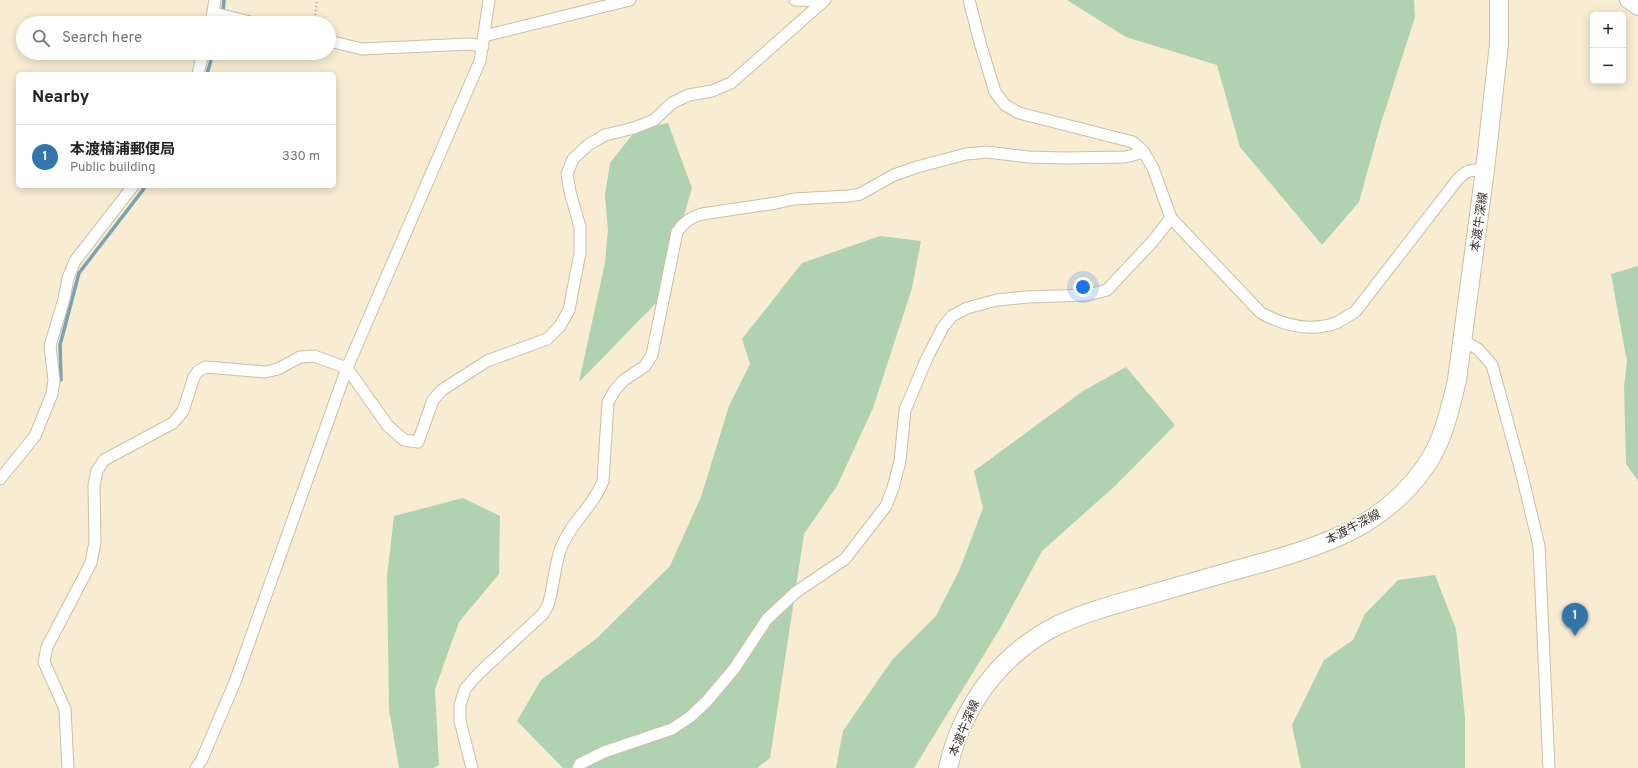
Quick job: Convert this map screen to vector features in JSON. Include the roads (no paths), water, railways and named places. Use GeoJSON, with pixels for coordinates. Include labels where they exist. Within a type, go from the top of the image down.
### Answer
{"type":"FeatureCollection","features":[{"type":"Feature","properties":{"kind":"main road","name":"本渡牛深線"},"geometry":{"type":"LineString","coordinates":[[948,768],[970,708],[986,682],[1004,662],[1031,641],[1057,626],[1098,609],[1291,554],[1324,543],[1358,528],[1385,510],[1408,488],[1426,466],[1439,441],[1451,406],[1457,380],[1485,170],[1499,44],[1499,0]]}},
{"type":"Feature","properties":{"kind":"main road"},"geometry":{"type":"LineString","coordinates":[[1628,0],[1638,7]]}},
{"type":"Feature","properties":{"kind":"street"},"geometry":{"type":"LineString","coordinates":[[215,0],[217,16]]}},
{"type":"Feature","properties":{"kind":"street"},"geometry":{"type":"LineString","coordinates":[[196,768],[202,759],[235,682],[347,368],[480,61],[489,0]]}},
{"type":"Feature","properties":{"kind":"street"},"geometry":{"type":"LineString","coordinates":[[336,43],[362,49],[469,44],[630,0]]}},
{"type":"Feature","properties":{"kind":"street"},"geometry":{"type":"LineString","coordinates":[[795,0],[824,1]]}},
{"type":"Feature","properties":{"kind":"street"},"geometry":{"type":"LineString","coordinates":[[969,0],[995,92],[1005,105],[1019,113],[1134,142],[1143,151],[1153,168],[1172,218],[1261,313],[1279,323],[1317,328],[1337,322],[1355,312],[1458,179],[1465,172],[1472,170],[1485,170]]}},
{"type":"Feature","properties":{"kind":"street"},"geometry":{"type":"LineString","coordinates":[[68,768],[66,709],[44,662],[47,647],[91,563],[95,542],[94,485],[97,471],[104,460],[174,423],[183,411],[194,377],[198,371],[206,367],[265,372],[278,369],[300,357],[314,356],[347,368],[388,426],[404,440],[418,442],[432,400],[442,390],[487,361],[547,338],[560,326],[569,310],[580,253],[580,227],[570,192],[567,174],[573,159],[588,145],[606,135],[634,128],[654,120],[672,103],[689,94],[712,91],[731,83],[824,1]]}},
{"type":"Feature","properties":{"kind":"street"},"geometry":{"type":"LineString","coordinates":[[198,72],[201,60]]}},
{"type":"Feature","properties":{"kind":"street"},"geometry":{"type":"LineString","coordinates":[[472,768],[460,721],[460,705],[465,689],[478,674],[544,614],[548,605],[561,548],[598,493],[603,481],[608,402],[615,390],[624,380],[645,366],[652,355],[675,239],[677,232],[682,225],[695,216],[702,214],[794,199],[860,194],[894,175],[917,167],[966,154],[987,152],[1028,157],[1065,158],[1126,156],[1143,151]]}},
{"type":"Feature","properties":{"kind":"street"},"geometry":{"type":"LineString","coordinates":[[0,479],[35,436],[52,394],[54,380],[50,346],[64,299],[70,269],[75,260],[131,188]]}},
{"type":"Feature","properties":{"kind":"street"},"geometry":{"type":"LineString","coordinates":[[578,768],[580,764],[604,752],[672,728],[690,717],[706,702],[734,668],[768,619],[796,592],[845,559],[886,506],[893,488],[900,461],[905,410],[926,358],[943,327],[952,316],[967,308],[997,300],[1087,294],[1107,290],[1153,242],[1172,218]]}},
{"type":"Feature","properties":{"kind":"street"},"geometry":{"type":"LineString","coordinates":[[1463,341],[1478,349],[1492,365],[1521,471],[1539,546],[1549,768]]}},
{"type":"Feature","properties":{"kind":"waterway"},"geometry":{"type":"LineString","coordinates":[[223,16],[224,0]]}},
{"type":"Feature","properties":{"kind":"waterway"},"geometry":{"type":"LineString","coordinates":[[208,72],[211,60]]}},
{"type":"Feature","properties":{"kind":"waterway"},"geometry":{"type":"LineString","coordinates":[[61,380],[60,345],[79,273],[144,188]]}},
{"type":"Feature","properties":{"kind":"place","name":"本渡楠浦郵便局"},"geometry":{"type":"Point","coordinates":[1575,636]}}]}
